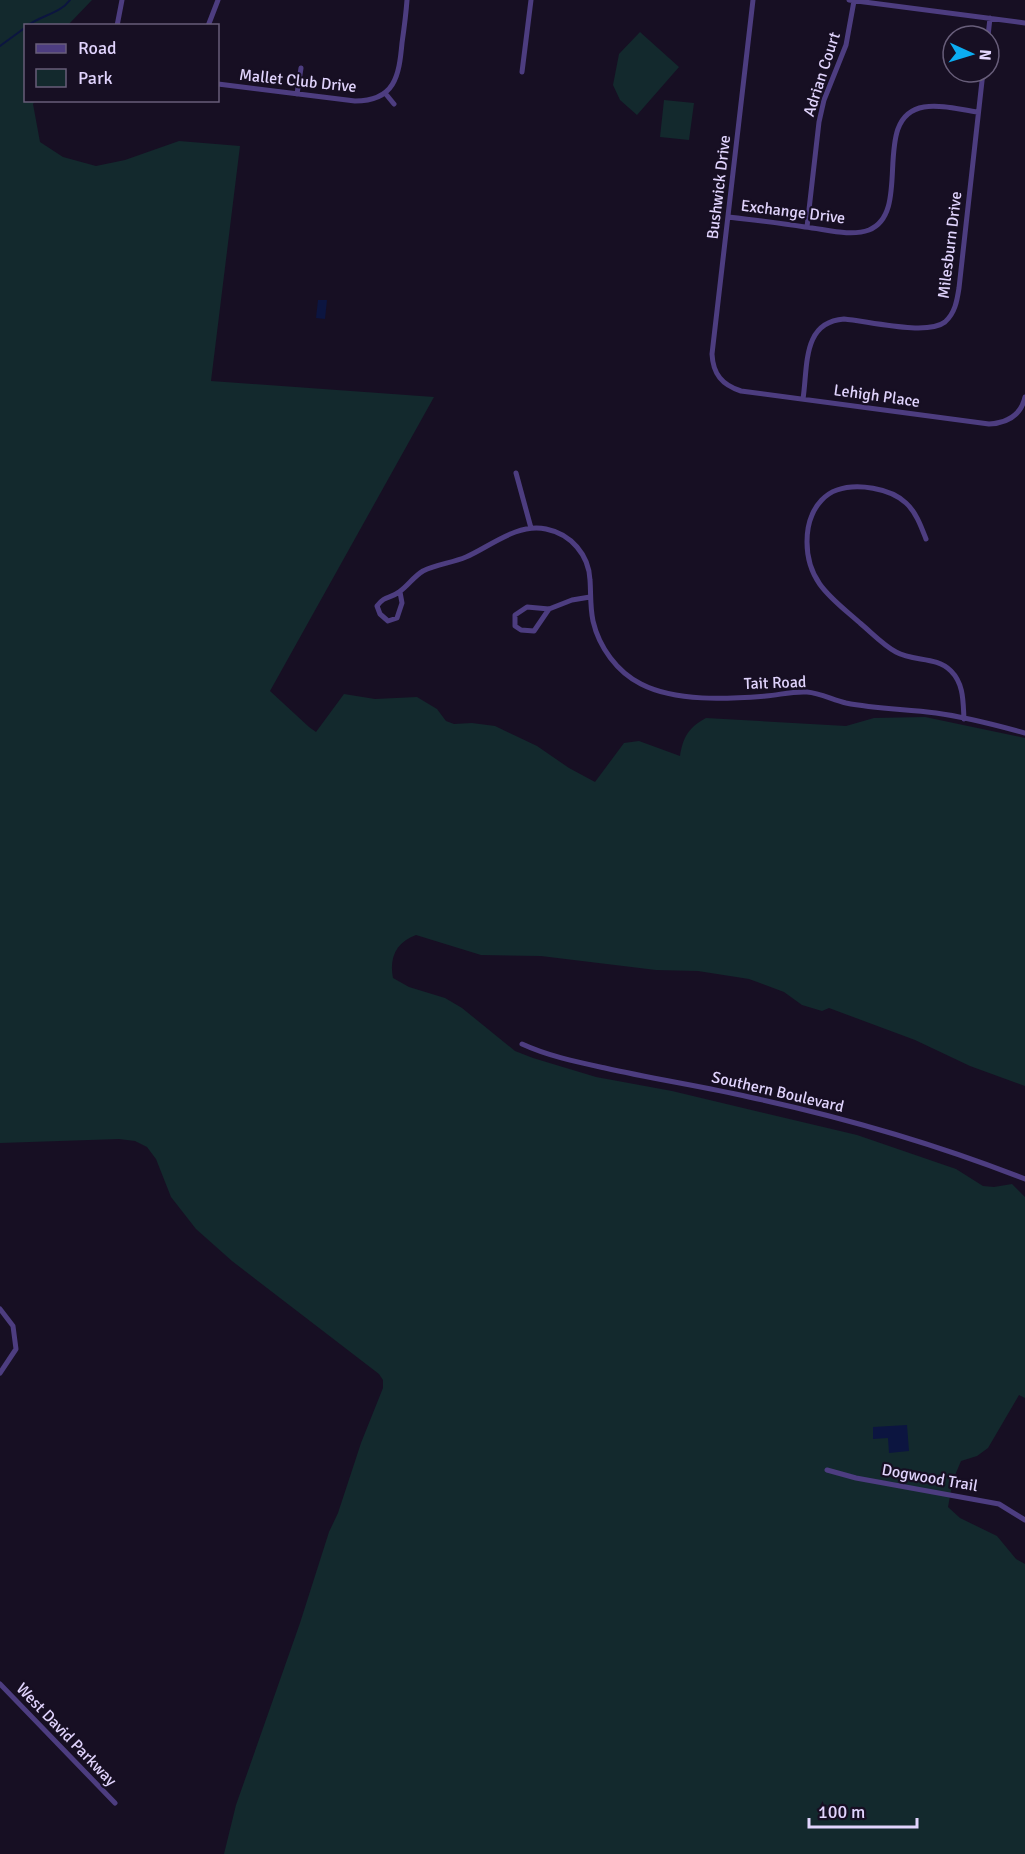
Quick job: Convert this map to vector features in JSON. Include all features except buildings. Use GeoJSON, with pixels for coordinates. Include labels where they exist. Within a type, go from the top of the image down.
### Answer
{"type":"FeatureCollection","features":[{"type":"Feature","properties":{"kind":"street"},"geometry":{"type":"LineString","coordinates":[[117,24],[122,0]]}},
{"type":"Feature","properties":{"kind":"street"},"geometry":{"type":"LineString","coordinates":[[209,24],[218,0]]}},
{"type":"Feature","properties":{"kind":"street"},"geometry":{"type":"LineString","coordinates":[[394,104],[385,93],[395,81],[398,72],[407,0]]}},
{"type":"Feature","properties":{"kind":"street"},"geometry":{"type":"LineString","coordinates":[[522,72],[531,0]]}},
{"type":"Feature","properties":{"kind":"street","name":"Bushwick Drive"},"geometry":{"type":"LineString","coordinates":[[718,376],[714,369],[712,354],[753,0]]}},
{"type":"Feature","properties":{"kind":"street"},"geometry":{"type":"LineString","coordinates":[[849,0],[1025,23]]}},
{"type":"Feature","properties":{"kind":"street","name":"Adrian Court"},"geometry":{"type":"LineString","coordinates":[[807,227],[819,122],[824,100],[846,45],[854,1]]}},
{"type":"Feature","properties":{"kind":"street"},"geometry":{"type":"LineString","coordinates":[[989,24],[990,18]]}},
{"type":"Feature","properties":{"kind":"street"},"geometry":{"type":"LineString","coordinates":[[297,94],[301,68]]}},
{"type":"Feature","properties":{"kind":"street","name":"Mallet Club Drive"},"geometry":{"type":"LineString","coordinates":[[219,84],[366,101],[385,93]]}},
{"type":"Feature","properties":{"kind":"street","name":"Milesburn Drive"},"geometry":{"type":"LineString","coordinates":[[803,399],[812,338],[823,325],[844,319],[933,328],[945,322],[954,310],[982,84]]}},
{"type":"Feature","properties":{"kind":"street","name":"Exchange Drive"},"geometry":{"type":"LineString","coordinates":[[728,217],[858,232],[872,228],[879,224],[886,214],[897,130],[908,113],[924,106],[978,112]]}},
{"type":"Feature","properties":{"kind":"street","name":"Lehigh Place"},"geometry":{"type":"LineString","coordinates":[[718,376],[727,385],[741,391],[989,424],[1002,423],[1014,416],[1025,398]]}},
{"type":"Feature","properties":{"kind":"street"},"geometry":{"type":"LineString","coordinates":[[400,592],[402,603],[397,618],[388,621],[380,614],[377,606],[383,598],[400,592],[424,570],[467,556],[504,537],[531,528],[516,473]]}},
{"type":"Feature","properties":{"kind":"street"},"geometry":{"type":"LineString","coordinates":[[926,539],[911,508],[899,497],[874,489],[846,488],[824,497],[812,515],[807,534],[809,561],[816,579],[828,594],[894,651],[912,658],[936,662],[950,670],[962,692],[964,718]]}},
{"type":"Feature","properties":{"kind":"street","name":"Tait Road"},"geometry":{"type":"LineString","coordinates":[[531,528],[554,531],[575,545],[589,570],[593,622],[602,646],[618,667],[637,682],[661,693],[691,697],[765,696],[804,692],[846,703],[939,713],[1025,733]]}},
{"type":"Feature","properties":{"kind":"street"},"geometry":{"type":"LineString","coordinates":[[549,609],[534,631],[520,630],[515,626],[515,615],[527,606],[549,609],[572,600],[590,597]]}},
{"type":"Feature","properties":{"kind":"street","name":"Southern Boulevard"},"geometry":{"type":"LineString","coordinates":[[522,1044],[544,1053],[584,1064],[749,1097],[838,1118],[949,1152],[1025,1179]]}},
{"type":"Feature","properties":{"kind":"street"},"geometry":{"type":"LineString","coordinates":[[0,1309],[12,1326],[16,1349],[0,1373]]}},
{"type":"Feature","properties":{"kind":"street","name":"Dogwood Trail"},"geometry":{"type":"LineString","coordinates":[[827,1470],[856,1478],[983,1500],[1006,1507],[1025,1520]]}},
{"type":"Feature","properties":{"kind":"street","name":"West David Parkway"},"geometry":{"type":"LineString","coordinates":[[0,1684],[115,1803]]}},
{"type":"Feature","properties":{"kind":"green space"},"geometry":{"type":"Polygon","coordinates":[[[0,0],[92,0],[69,24],[24,24],[24,102],[34,102],[40,142],[63,157],[96,166],[125,160],[179,141],[240,146],[211,381],[434,397],[270,691],[309,727],[316,732],[344,694],[375,699],[417,697],[437,709],[446,721],[454,724],[472,723],[495,726],[537,746],[569,768],[595,782],[624,743],[639,741],[680,756],[688,733],[706,718],[846,726],[874,718],[925,717],[1025,738],[1025,1086],[970,1066],[915,1040],[829,1008],[822,1011],[802,1005],[784,992],[749,979],[698,971],[656,970],[541,956],[481,955],[416,935],[403,942],[395,952],[392,971],[393,978],[409,987],[445,998],[462,1008],[515,1051],[533,1058],[596,1077],[672,1091],[857,1135],[956,1169],[983,1186],[1012,1184],[1025,1197],[1025,1398],[1019,1395],[988,1448],[977,1456],[961,1461],[953,1480],[948,1507],[960,1518],[997,1536],[1016,1559],[1025,1564],[1025,1854],[224,1854],[236,1805],[300,1623],[329,1532],[383,1388],[383,1380],[379,1374],[232,1261],[196,1229],[171,1197],[156,1159],[147,1147],[135,1141],[119,1139],[0,1143],[0,0]]]}},
{"type":"Feature","properties":{"kind":"green space"},"geometry":{"type":"Polygon","coordinates":[[[640,32],[679,67],[637,115],[620,100],[613,85],[619,54],[640,32]]]}},
{"type":"Feature","properties":{"kind":"green space"},"geometry":{"type":"Polygon","coordinates":[[[664,100],[694,103],[689,140],[660,137],[664,100]]]}},
{"type":"Feature","properties":{"kind":"shaded area"},"geometry":{"type":"Polygon","coordinates":[[[318,300],[327,300],[325,319],[316,318],[318,300]]]}},
{"type":"Feature","properties":{"kind":"shaded area"},"geometry":{"type":"Polygon","coordinates":[[[907,1425],[909,1451],[889,1453],[888,1438],[873,1439],[873,1427],[907,1425]]]}},
{"type":"Feature","properties":{"kind":"waterway"},"geometry":{"type":"LineString","coordinates":[[30,24],[66,5],[70,0]]}},
{"type":"Feature","properties":{"kind":"waterway"},"geometry":{"type":"LineString","coordinates":[[0,46],[24,28]]}}]}
